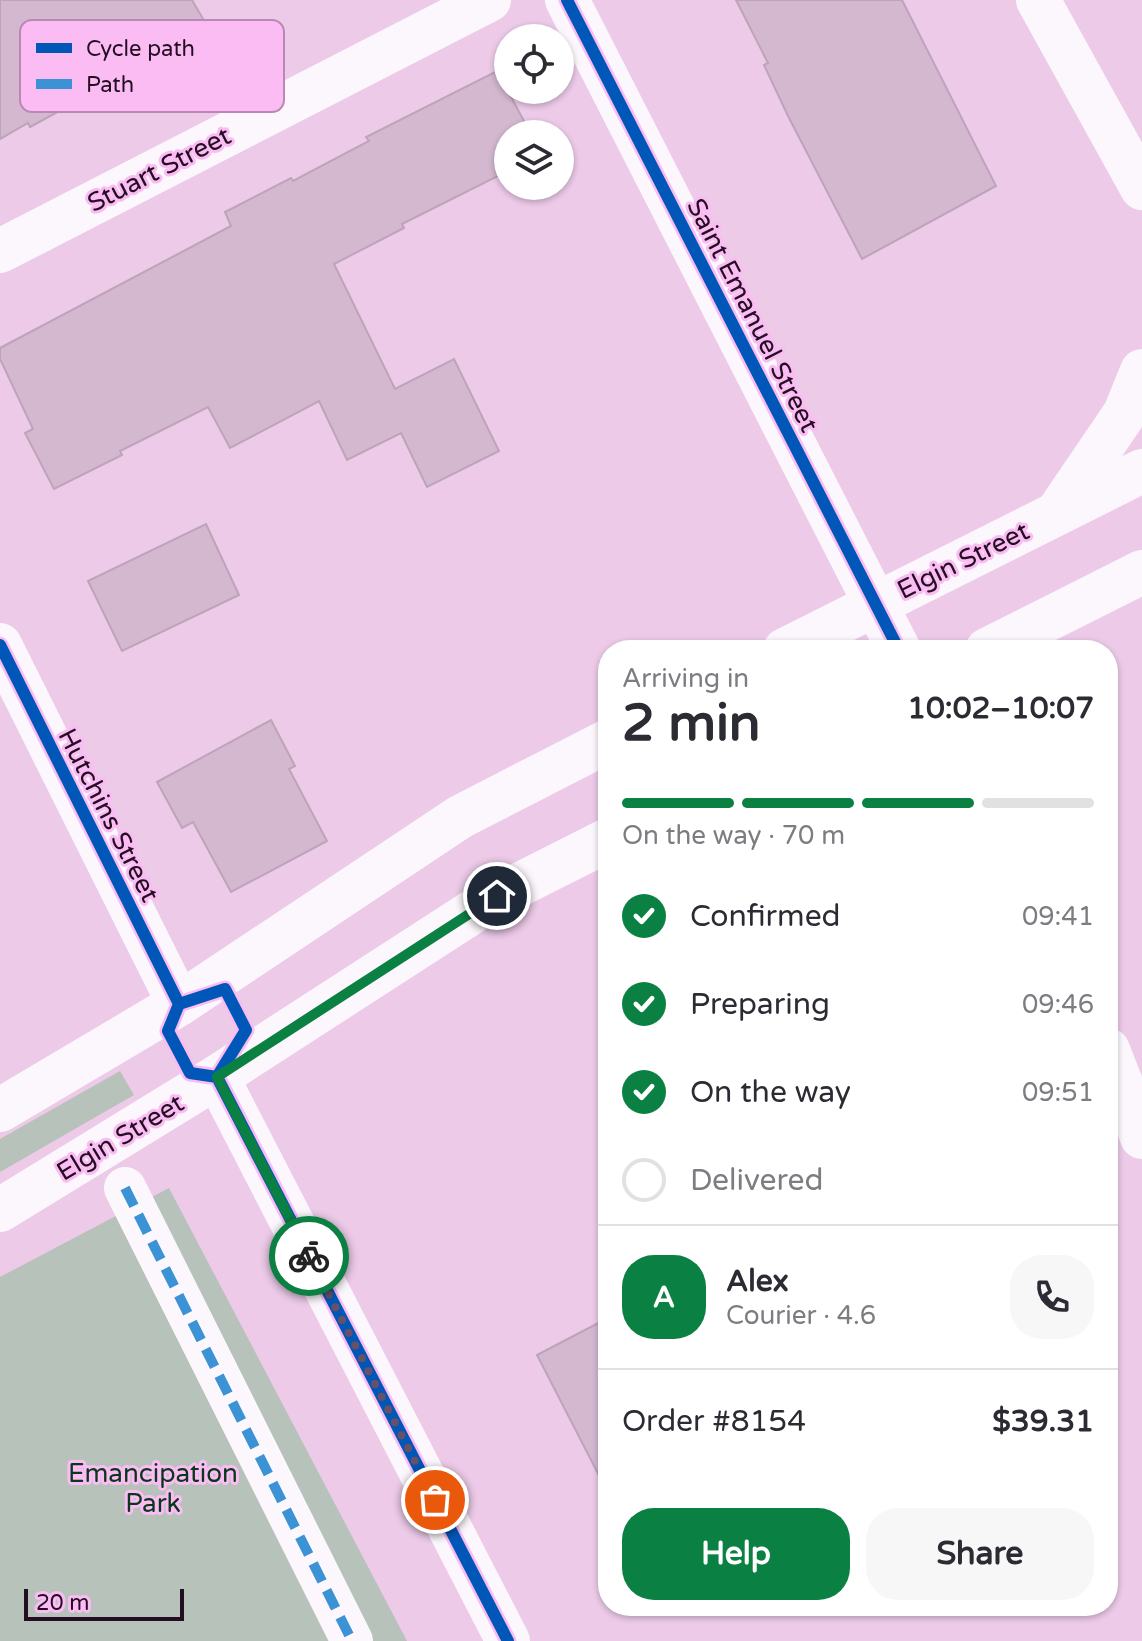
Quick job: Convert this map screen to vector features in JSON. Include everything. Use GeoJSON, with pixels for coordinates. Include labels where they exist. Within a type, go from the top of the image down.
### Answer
{"type":"FeatureCollection","features":[{"type":"Feature","properties":{"kind":"main road","name":"Stuart Street"},"geometry":{"type":"LineString","coordinates":[[284,105],[489,0]]}},
{"type":"Feature","properties":{"kind":"main road","name":"Saint Emanuel Street"},"geometry":{"type":"LineString","coordinates":[[567,0],[894,640]]}},
{"type":"Feature","properties":{"kind":"main road"},"geometry":{"type":"LineString","coordinates":[[1038,0],[1142,188]]}},
{"type":"Feature","properties":{"kind":"main road","name":"Stuart Street"},"geometry":{"type":"LineString","coordinates":[[0,251],[271,112]]}},
{"type":"Feature","properties":{"kind":"main road"},"geometry":{"type":"LineString","coordinates":[[1057,513],[1125,413],[1142,371]]}},
{"type":"Feature","properties":{"kind":"main road","name":"Elgin Street"},"geometry":{"type":"LineString","coordinates":[[805,640],[1142,471]]}},
{"type":"Feature","properties":{"kind":"main road"},"geometry":{"type":"LineString","coordinates":[[1007,640],[1142,572]]}},
{"type":"Feature","properties":{"kind":"main road","name":"Hutchins Street"},"geometry":{"type":"LineString","coordinates":[[0,645],[179,1004]]}},
{"type":"Feature","properties":{"kind":"main road"},"geometry":{"type":"LineString","coordinates":[[0,1110],[179,1004],[460,817],[598,746]]}},
{"type":"Feature","properties":{"kind":"main road","name":"Elgin Street"},"geometry":{"type":"LineString","coordinates":[[0,1210],[217,1077],[497,896],[598,845]]}},
{"type":"Feature","properties":{"kind":"main road"},"geometry":{"type":"LineString","coordinates":[[1118,1076],[1142,1137]]}},
{"type":"Feature","properties":{"kind":"main road"},"geometry":{"type":"LineString","coordinates":[[217,1077],[508,1641]]}},
{"type":"Feature","properties":{"kind":"street"},"geometry":{"type":"LineString","coordinates":[[125,1188],[352,1641]]}},
{"type":"Feature","properties":{"kind":"green space"},"geometry":{"type":"Polygon","coordinates":[[[120,1071],[134,1095],[0,1172],[0,1139],[120,1071]]]}},
{"type":"Feature","properties":{"kind":"green space","name":"Emancipation Park"},"geometry":{"type":"Polygon","coordinates":[[[169,1188],[407,1641],[0,1641],[0,1277],[169,1188]]]}},
{"type":"Feature","properties":{"kind":"building"},"geometry":{"type":"Polygon","coordinates":[[[0,0],[192,0],[204,20],[20,20],[20,112],[57,112],[30,127],[28,123],[0,139],[0,0]]]}},
{"type":"Feature","properties":{"kind":"building"},"geometry":{"type":"Polygon","coordinates":[[[736,0],[902,0],[996,186],[862,259],[788,116],[764,65],[768,63],[736,0]]]}},
{"type":"Feature","properties":{"kind":"building"},"geometry":{"type":"Polygon","coordinates":[[[494,73],[494,104],[515,104],[523,120],[494,120],[494,178],[402,224],[404,228],[334,264],[395,389],[454,359],[499,451],[427,487],[401,433],[347,460],[319,401],[230,448],[208,407],[120,451],[122,455],[54,489],[25,433],[33,429],[0,359],[0,348],[231,226],[225,212],[369,141],[366,137],[494,73]]]}},
{"type":"Feature","properties":{"kind":"building"},"geometry":{"type":"Polygon","coordinates":[[[206,524],[239,595],[122,651],[88,581],[206,524]]]}},
{"type":"Feature","properties":{"kind":"building"},"geometry":{"type":"Polygon","coordinates":[[[271,720],[295,766],[289,769],[327,841],[231,892],[193,822],[182,828],[157,782],[271,720]]]}},
{"type":"Feature","properties":{"kind":"building"},"geometry":{"type":"Polygon","coordinates":[[[598,1323],[598,1474],[537,1355],[598,1323]]]}},
{"type":"Feature","properties":{"kind":"marked path"},"geometry":{"type":"LineString","coordinates":[[125,1188],[352,1641]]}},
{"type":"Feature","properties":{"kind":"cycle path"},"geometry":{"type":"LineString","coordinates":[[567,0],[894,640]]}},
{"type":"Feature","properties":{"kind":"cycle path"},"geometry":{"type":"LineString","coordinates":[[0,645],[179,1004]]}},
{"type":"Feature","properties":{"kind":"cycle path"},"geometry":{"type":"LineString","coordinates":[[179,1004],[225,989],[246,1030],[217,1077]]}},
{"type":"Feature","properties":{"kind":"cycle path"},"geometry":{"type":"LineString","coordinates":[[179,1004],[168,1031],[190,1073],[217,1077]]}},
{"type":"Feature","properties":{"kind":"cycle path"},"geometry":{"type":"LineString","coordinates":[[217,1077],[508,1641]]}},
{"type":"Feature","properties":{"kind":"way so far"},"geometry":{"type":"LineString","coordinates":[[309,1256],[435,1500]]}},
{"type":"Feature","properties":{"kind":"route"},"geometry":{"type":"LineString","coordinates":[[309,1256],[217,1077],[497,896]]}}]}
